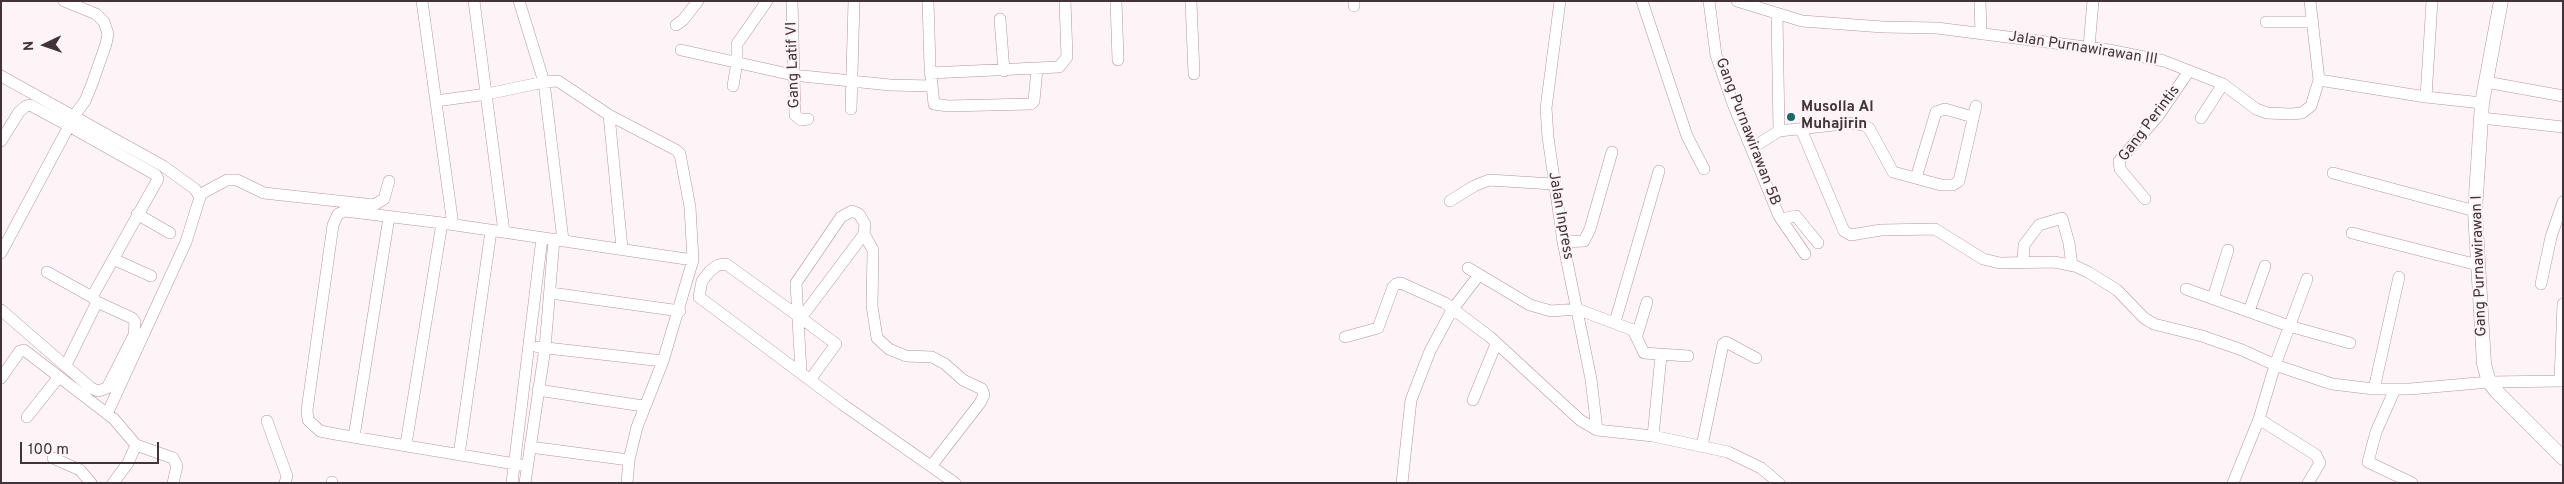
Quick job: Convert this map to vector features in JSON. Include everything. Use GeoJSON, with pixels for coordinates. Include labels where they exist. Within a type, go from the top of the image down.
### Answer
{"type":"FeatureCollection","features":[{"type":"Feature","properties":{"kind":"street"},"geometry":{"type":"LineString","coordinates":[[1,253],[5,237],[71,121],[85,101],[106,44],[107,30],[104,22],[96,14],[64,1]]}},
{"type":"Feature","properties":{"kind":"street"},"geometry":{"type":"LineString","coordinates":[[406,444],[448,224],[436,101],[422,1]]}},
{"type":"Feature","properties":{"kind":"street"},"geometry":{"type":"LineString","coordinates":[[474,1],[504,232]]}},
{"type":"Feature","properties":{"kind":"street"},"geometry":{"type":"LineString","coordinates":[[512,483],[530,447],[545,348],[551,293],[553,239],[544,82],[519,1]]}},
{"type":"Feature","properties":{"kind":"street"},"geometry":{"type":"LineString","coordinates":[[676,25],[683,20],[698,1]]}},
{"type":"Feature","properties":{"kind":"street"},"geometry":{"type":"LineString","coordinates":[[733,86],[738,42],[767,1]]}},
{"type":"Feature","properties":{"kind":"street","name":"Gang Latif VI"},"geometry":{"type":"LineString","coordinates":[[792,1],[795,115],[801,120],[808,119]]}},
{"type":"Feature","properties":{"kind":"street"},"geometry":{"type":"LineString","coordinates":[[851,109],[850,81],[854,1]]}},
{"type":"Feature","properties":{"kind":"street"},"geometry":{"type":"LineString","coordinates":[[928,1],[930,73],[934,104],[940,106],[1027,105],[1034,101],[1037,69]]}},
{"type":"Feature","properties":{"kind":"street"},"geometry":{"type":"LineString","coordinates":[[930,73],[1059,67],[1066,60],[1065,1]]}},
{"type":"Feature","properties":{"kind":"street"},"geometry":{"type":"LineString","coordinates":[[1116,1],[1118,60]]}},
{"type":"Feature","properties":{"kind":"street"},"geometry":{"type":"LineString","coordinates":[[1191,1],[1194,74]]}},
{"type":"Feature","properties":{"kind":"street","name":"Jalan Inpress"},"geometry":{"type":"LineString","coordinates":[[1560,1],[1546,108],[1553,184],[1563,242],[1578,309],[1582,346],[1591,379],[1596,430]]}},
{"type":"Feature","properties":{"kind":"street"},"geometry":{"type":"LineString","coordinates":[[1642,1],[1687,136],[1704,169]]}},
{"type":"Feature","properties":{"kind":"street","name":"Gang Purnawirawan 5B"},"geometry":{"type":"LineString","coordinates":[[1709,1],[1716,55],[1733,104],[1782,219],[1805,254]]}},
{"type":"Feature","properties":{"kind":"street","name":"Jalan Purnawirawan III"},"geometry":{"type":"LineString","coordinates":[[1737,1],[1802,21],[1883,27],[1937,28],[2089,47],[2164,61],[2223,84],[2256,108],[2267,113],[2291,114],[2302,113],[2311,106],[2319,80],[2310,1]]}},
{"type":"Feature","properties":{"kind":"street"},"geometry":{"type":"LineString","coordinates":[[1980,1],[1981,34]]}},
{"type":"Feature","properties":{"kind":"street"},"geometry":{"type":"LineString","coordinates":[[2089,47],[2092,1]]}},
{"type":"Feature","properties":{"kind":"street"},"geometry":{"type":"LineString","coordinates":[[2426,98],[2432,1]]}},
{"type":"Feature","properties":{"kind":"street","name":"Gang Purnawirawan I"},"geometry":{"type":"LineString","coordinates":[[2489,382],[2484,364],[2475,211],[2482,103],[2501,1]]}},
{"type":"Feature","properties":{"kind":"street"},"geometry":{"type":"LineString","coordinates":[[1776,14],[1779,131]]}},
{"type":"Feature","properties":{"kind":"street"},"geometry":{"type":"LineString","coordinates":[[1000,19],[1004,71]]}},
{"type":"Feature","properties":{"kind":"street"},"geometry":{"type":"LineString","coordinates":[[2266,22],[2313,22]]}},
{"type":"Feature","properties":{"kind":"street"},"geometry":{"type":"LineString","coordinates":[[681,50],[793,75],[931,86]]}},
{"type":"Feature","properties":{"kind":"street","name":"Gang Perintis"},"geometry":{"type":"LineString","coordinates":[[2145,199],[2120,169],[2119,161],[2158,116],[2190,70]]}},
{"type":"Feature","properties":{"kind":"street"},"geometry":{"type":"LineString","coordinates":[[1,76],[158,177],[157,182],[113,259],[66,365]]}},
{"type":"Feature","properties":{"kind":"street"},"geometry":{"type":"LineString","coordinates":[[2319,80],[2426,98],[2482,103]]}},
{"type":"Feature","properties":{"kind":"street"},"geometry":{"type":"LineString","coordinates":[[436,101],[487,94],[544,82],[558,82],[609,115],[676,150],[680,154],[690,207],[693,260],[680,311],[663,361],[643,406],[628,460],[627,483]]}},
{"type":"Feature","properties":{"kind":"street"},"geometry":{"type":"LineString","coordinates":[[2486,82],[2563,96]]}},
{"type":"Feature","properties":{"kind":"street"},"geometry":{"type":"LineString","coordinates":[[2201,118],[2223,84]]}},
{"type":"Feature","properties":{"kind":"street"},"geometry":{"type":"LineString","coordinates":[[2,137],[19,112],[30,105],[71,121],[163,166],[195,189],[199,195],[200,201],[186,242],[107,414]]}},
{"type":"Feature","properties":{"kind":"street"},"geometry":{"type":"LineString","coordinates":[[1752,148],[1779,131],[1853,123],[1863,124],[1869,128],[1893,172],[1946,186],[1957,183],[1975,112],[1945,109],[1936,112],[1916,178]]}},
{"type":"Feature","properties":{"kind":"street"},"geometry":{"type":"LineString","coordinates":[[609,115],[622,248]]}},
{"type":"Feature","properties":{"kind":"street"},"geometry":{"type":"LineString","coordinates":[[2482,118],[2563,127]]}},
{"type":"Feature","properties":{"kind":"street"},"geometry":{"type":"LineString","coordinates":[[1801,128],[1847,234],[1854,235],[1881,230],[1935,229],[1983,258],[2000,263],[2054,262],[2072,266],[2088,272],[2117,290],[2144,318],[2154,324],[2210,339],[2275,365],[2332,384],[2374,389],[2489,382],[2561,381],[2563,304]]}},
{"type":"Feature","properties":{"kind":"street"},"geometry":{"type":"LineString","coordinates":[[1563,242],[1584,241],[1590,229],[1612,152]]}},
{"type":"Feature","properties":{"kind":"street"},"geometry":{"type":"LineString","coordinates":[[1615,322],[1660,171]]}},
{"type":"Feature","properties":{"kind":"street"},"geometry":{"type":"LineString","coordinates":[[2333,172],[2475,211]]}},
{"type":"Feature","properties":{"kind":"street"},"geometry":{"type":"LineString","coordinates":[[199,195],[227,180],[237,180],[264,193],[374,205],[384,199],[388,181]]}},
{"type":"Feature","properties":{"kind":"street"},"geometry":{"type":"LineString","coordinates":[[1450,201],[1474,186],[1490,180],[1553,184]]}},
{"type":"Feature","properties":{"kind":"street"},"geometry":{"type":"LineString","coordinates":[[2541,284],[2551,236],[2563,202]]}},
{"type":"Feature","properties":{"kind":"street"},"geometry":{"type":"LineString","coordinates":[[521,465],[406,444],[320,431],[308,420],[307,410],[332,225],[338,214],[345,211],[448,224],[622,248],[693,260]]}},
{"type":"Feature","properties":{"kind":"street"},"geometry":{"type":"LineString","coordinates":[[799,316],[864,234],[865,224],[859,214],[852,211],[841,217],[796,283],[799,316],[805,376]]}},
{"type":"Feature","properties":{"kind":"street"},"geometry":{"type":"LineString","coordinates":[[137,214],[170,233]]}},
{"type":"Feature","properties":{"kind":"street"},"geometry":{"type":"LineString","coordinates":[[1782,219],[1796,216],[1818,243]]}},
{"type":"Feature","properties":{"kind":"street"},"geometry":{"type":"LineString","coordinates":[[354,437],[389,217]]}},
{"type":"Feature","properties":{"kind":"street"},"geometry":{"type":"LineString","coordinates":[[2023,262],[2024,245],[2039,225],[2062,218],[2069,243],[2072,266]]}},
{"type":"Feature","properties":{"kind":"street"},"geometry":{"type":"LineString","coordinates":[[459,454],[490,230]]}},
{"type":"Feature","properties":{"kind":"street"},"geometry":{"type":"LineString","coordinates":[[2352,233],[2478,265]]}},
{"type":"Feature","properties":{"kind":"street"},"geometry":{"type":"LineString","coordinates":[[864,234],[873,250],[872,306],[877,338],[889,349],[906,356],[932,357],[945,364],[962,380],[982,389],[984,395],[980,403],[932,465]]}},
{"type":"Feature","properties":{"kind":"street"},"geometry":{"type":"LineString","coordinates":[[525,483],[521,465],[529,346],[553,239]]}},
{"type":"Feature","properties":{"kind":"street"},"geometry":{"type":"LineString","coordinates":[[2213,298],[2228,250]]}},
{"type":"Feature","properties":{"kind":"street"},"geometry":{"type":"LineString","coordinates":[[113,259],[151,276]]}},
{"type":"Feature","properties":{"kind":"street"},"geometry":{"type":"LineString","coordinates":[[805,376],[836,344],[726,264],[718,265],[710,271],[702,281],[699,297],[805,376],[955,483]]}},
{"type":"Feature","properties":{"kind":"street"},"geometry":{"type":"LineString","coordinates":[[2249,311],[2265,266]]}},
{"type":"Feature","properties":{"kind":"street"},"geometry":{"type":"LineString","coordinates":[[1468,268],[1530,305],[1551,311],[1578,309],[1615,322],[1637,334]]}},
{"type":"Feature","properties":{"kind":"street"},"geometry":{"type":"LineString","coordinates":[[1,310],[91,388],[98,391],[104,390],[134,335],[136,326],[132,318],[47,272]]}},
{"type":"Feature","properties":{"kind":"street"},"geometry":{"type":"LineString","coordinates":[[1402,483],[1411,400],[1430,351],[1452,310],[1479,275]]}},
{"type":"Feature","properties":{"kind":"street"},"geometry":{"type":"LineString","coordinates":[[2374,389],[2399,277]]}},
{"type":"Feature","properties":{"kind":"street"},"geometry":{"type":"LineString","coordinates":[[2233,483],[2259,419],[2275,365],[2308,279]]}},
{"type":"Feature","properties":{"kind":"street"},"geometry":{"type":"LineString","coordinates":[[1345,337],[1378,328],[1387,298],[1397,283],[1445,303],[1496,344],[1553,398],[1580,420],[1596,430],[1653,436],[1728,452],[1761,468],[1779,483]]}},
{"type":"Feature","properties":{"kind":"street"},"geometry":{"type":"LineString","coordinates":[[2186,289],[2289,326],[2350,343]]}},
{"type":"Feature","properties":{"kind":"street"},"geometry":{"type":"LineString","coordinates":[[551,293],[680,311]]}},
{"type":"Feature","properties":{"kind":"street"},"geometry":{"type":"LineString","coordinates":[[1647,302],[1637,334],[1642,352],[1661,356],[1688,356]]}},
{"type":"Feature","properties":{"kind":"street"},"geometry":{"type":"LineString","coordinates":[[1702,446],[1723,344],[1726,342],[1756,358]]}},
{"type":"Feature","properties":{"kind":"street"},"geometry":{"type":"LineString","coordinates":[[1473,400],[1496,344]]}},
{"type":"Feature","properties":{"kind":"street"},"geometry":{"type":"LineString","coordinates":[[529,346],[663,361]]}},
{"type":"Feature","properties":{"kind":"street"},"geometry":{"type":"LineString","coordinates":[[1,378],[20,351],[24,350],[107,414],[136,445],[169,456],[175,460],[176,466],[173,483]]}},
{"type":"Feature","properties":{"kind":"street"},"geometry":{"type":"LineString","coordinates":[[1653,436],[1661,356]]}},
{"type":"Feature","properties":{"kind":"street"},"geometry":{"type":"LineString","coordinates":[[27,417],[58,378]]}},
{"type":"Feature","properties":{"kind":"street"},"geometry":{"type":"LineString","coordinates":[[2489,382],[2563,458]]}},
{"type":"Feature","properties":{"kind":"street"},"geometry":{"type":"LineString","coordinates":[[2395,388],[2376,432],[2368,462],[2412,483]]}},
{"type":"Feature","properties":{"kind":"street"},"geometry":{"type":"LineString","coordinates":[[538,390],[643,406]]}},
{"type":"Feature","properties":{"kind":"street"},"geometry":{"type":"LineString","coordinates":[[2259,419],[2316,455],[2320,463],[2308,483]]}},
{"type":"Feature","properties":{"kind":"street"},"geometry":{"type":"LineString","coordinates":[[267,421],[287,476],[285,483]]}},
{"type":"Feature","properties":{"kind":"street"},"geometry":{"type":"LineString","coordinates":[[113,483],[128,463],[136,445]]}},
{"type":"Feature","properties":{"kind":"street"},"geometry":{"type":"LineString","coordinates":[[530,447],[628,460]]}},
{"type":"Feature","properties":{"kind":"street"},"geometry":{"type":"LineString","coordinates":[[53,458],[80,470],[91,483]]}},
{"type":"Feature","properties":{"kind":"place","name":"Musolla Al Muhajirin"},"geometry":{"type":"Point","coordinates":[1791,117]}}]}
